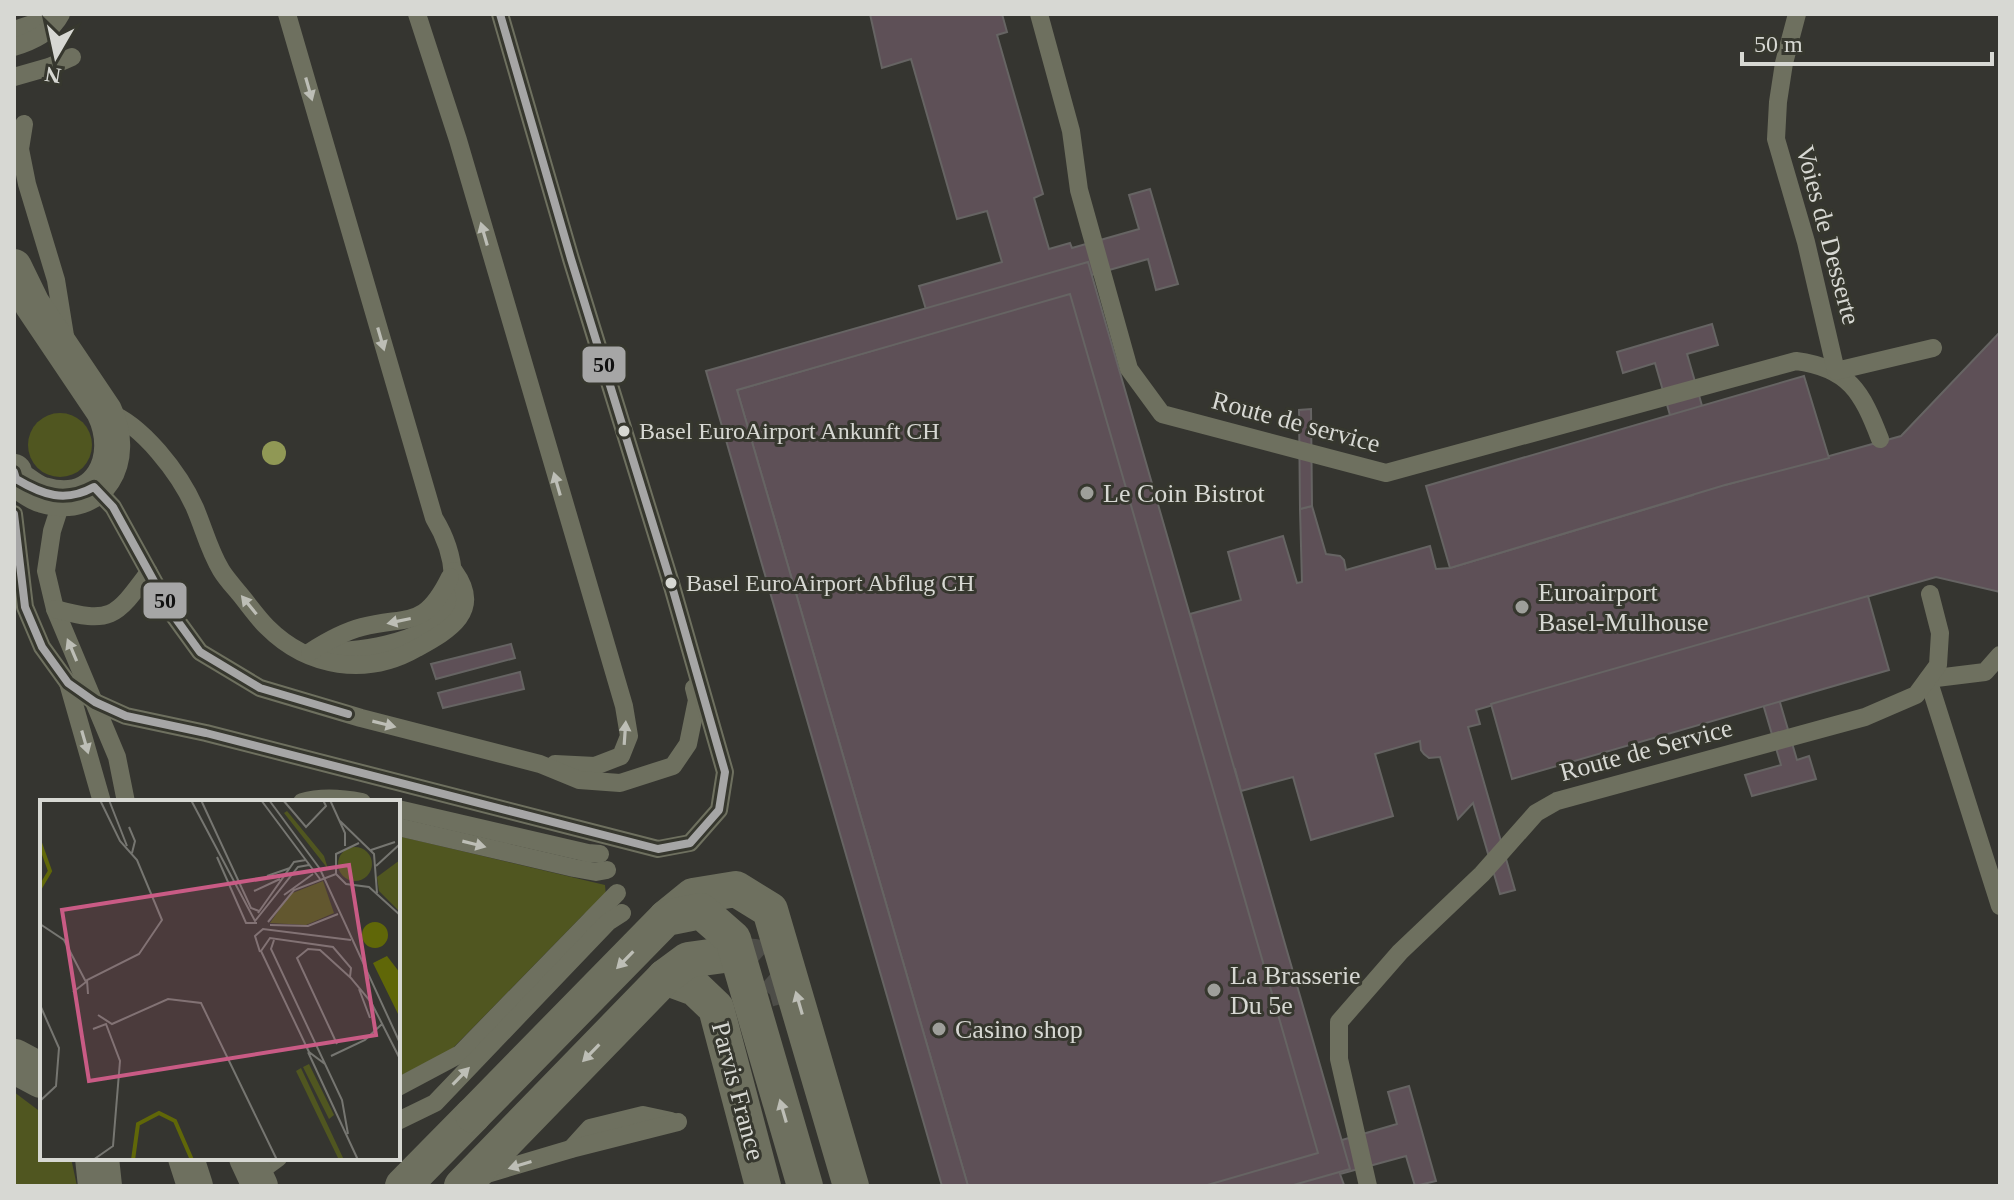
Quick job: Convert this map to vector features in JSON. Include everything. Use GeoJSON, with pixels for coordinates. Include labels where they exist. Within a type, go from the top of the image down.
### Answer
{"type":"FeatureCollection","features":[{"type":"Feature","properties":{"kind":"street"},"geometry":{"type":"LineString","coordinates":[[14,267],[32,304],[104,411],[112,427],[114,449],[111,466],[79,492],[15,494]]}},
{"type":"Feature","properties":{"kind":"street"},"geometry":{"type":"LineString","coordinates":[[403,1186],[666,918],[693,896],[736,889],[770,910],[851,1186]]}},
{"type":"Feature","properties":{"kind":"street"},"geometry":{"type":"LineString","coordinates":[[666,918],[701,911],[733,939],[805,1186]]}},
{"type":"Feature","properties":{"kind":"street"},"geometry":{"type":"LineString","coordinates":[[465,1183],[665,977],[688,960],[724,955]]}},
{"type":"Feature","properties":{"kind":"street","name":"Parvis France"},"geometry":{"type":"LineString","coordinates":[[665,977],[695,988],[716,1008],[763,1186]]}},
{"type":"Feature","properties":{"kind":"street"},"geometry":{"type":"LineString","coordinates":[[14,1061],[40,1075]]}},
{"type":"Feature","properties":{"kind":"street"},"geometry":{"type":"LineString","coordinates":[[97,1160],[100,1186]]}},
{"type":"Feature","properties":{"kind":"street"},"geometry":{"type":"LineString","coordinates":[[187,1160],[195,1186]]}},
{"type":"Feature","properties":{"kind":"lane"},"geometry":{"type":"LineString","coordinates":[[14,30],[38,22],[46,14]]}},
{"type":"Feature","properties":{"kind":"lane"},"geometry":{"type":"LineString","coordinates":[[14,47],[35,40],[56,23],[61,14]]}},
{"type":"Feature","properties":{"kind":"lane"},"geometry":{"type":"LineString","coordinates":[[104,411],[121,417],[135,427],[180,479],[222,572],[267,628],[289,644],[329,664],[349,667],[368,665],[407,654],[445,633],[459,618],[466,597],[453,571],[446,536],[434,518],[287,14]]}},
{"type":"Feature","properties":{"kind":"lane"},"geometry":{"type":"LineString","coordinates":[[417,14],[458,140],[624,706],[629,736],[621,756],[595,766],[540,764]]}},
{"type":"Feature","properties":{"kind":"lane"},"geometry":{"type":"LineString","coordinates":[[126,800],[117,757],[55,609],[46,571],[52,531],[79,492],[113,507],[171,612],[200,652],[260,688],[361,718],[540,764],[579,780],[620,783],[663,770],[673,766],[688,744],[697,700],[498,14]]}},
{"type":"Feature","properties":{"kind":"lane"},"geometry":{"type":"LineString","coordinates":[[15,494],[25,607],[42,647],[68,683],[95,702],[126,716],[206,733],[658,849],[690,843],[719,810],[725,772],[671,583],[498,14]]}},
{"type":"Feature","properties":{"kind":"lane","name":"Route de service"},"geometry":{"type":"LineString","coordinates":[[1039,14],[1071,131],[1079,190],[1129,369],[1162,414],[1386,473],[1771,366],[1796,361],[1836,371]]}},
{"type":"Feature","properties":{"kind":"lane","name":"Voies de Desserte"},"geometry":{"type":"LineString","coordinates":[[1797,14],[1784,63],[1776,139],[1806,242],[1836,371]]}},
{"type":"Feature","properties":{"kind":"lane"},"geometry":{"type":"LineString","coordinates":[[14,77],[72,57]]}},
{"type":"Feature","properties":{"kind":"lane"},"geometry":{"type":"LineString","coordinates":[[24,124],[20,149],[27,184],[56,280],[69,361]]}},
{"type":"Feature","properties":{"kind":"lane"},"geometry":{"type":"LineString","coordinates":[[14,178],[34,231],[50,258]]}},
{"type":"Feature","properties":{"kind":"lane"},"geometry":{"type":"LineString","coordinates":[[1836,371],[1933,348]]}},
{"type":"Feature","properties":{"kind":"lane"},"geometry":{"type":"LineString","coordinates":[[1836,371],[1855,388],[1870,413],[1880,439]]}},
{"type":"Feature","properties":{"kind":"lane"},"geometry":{"type":"LineString","coordinates":[[308,653],[331,638],[363,627],[416,617],[437,600],[453,571]]}},
{"type":"Feature","properties":{"kind":"lane"},"geometry":{"type":"LineString","coordinates":[[55,609],[90,618],[114,614],[149,572]]}},
{"type":"Feature","properties":{"kind":"lane"},"geometry":{"type":"LineString","coordinates":[[1928,679],[1938,665],[1940,633],[1930,594]]}},
{"type":"Feature","properties":{"kind":"lane"},"geometry":{"type":"LineString","coordinates":[[1928,679],[1985,672],[2000,655]]}},
{"type":"Feature","properties":{"kind":"lane"},"geometry":{"type":"LineString","coordinates":[[1928,679],[2000,906]]}},
{"type":"Feature","properties":{"kind":"lane","name":"Route de Service"},"geometry":{"type":"LineString","coordinates":[[1368,1186],[1339,1059],[1339,1022],[1400,952],[1482,874],[1536,813],[1557,801],[1865,717],[1916,695],[1928,679]]}},
{"type":"Feature","properties":{"kind":"lane"},"geometry":{"type":"LineString","coordinates":[[68,683],[101,800]]}},
{"type":"Feature","properties":{"kind":"lane"},"geometry":{"type":"LineString","coordinates":[[309,800],[353,800]]}},
{"type":"Feature","properties":{"kind":"lane"},"geometry":{"type":"LineString","coordinates":[[400,809],[588,853],[603,862],[596,872],[400,827]]}},
{"type":"Feature","properties":{"kind":"lane"},"geometry":{"type":"LineString","coordinates":[[400,1086],[460,1054],[617,893]]}},
{"type":"Feature","properties":{"kind":"lane"},"geometry":{"type":"LineString","coordinates":[[400,1120],[435,1103],[608,922],[622,913]]}},
{"type":"Feature","properties":{"kind":"lane"},"geometry":{"type":"LineString","coordinates":[[465,1183],[571,1149],[678,1122]]}},
{"type":"Feature","properties":{"kind":"green space"},"geometry":{"type":"Polygon","coordinates":[[[54,413],[66,413],[83,422],[90,433],[90,457],[83,468],[66,477],[54,477],[42,472],[33,463],[28,451],[28,439],[33,427],[42,418],[54,413]]]}},
{"type":"Feature","properties":{"kind":"green space"},"geometry":{"type":"Polygon","coordinates":[[[400,836],[605,885],[606,896],[583,915],[451,1050],[400,1076],[400,836]]]}},
{"type":"Feature","properties":{"kind":"green space"},"geometry":{"type":"Polygon","coordinates":[[[14,1092],[40,1112],[40,1160],[71,1160],[77,1186],[14,1186],[14,1092]]]}},
{"type":"Feature","properties":{"kind":"building","name":"Euroairport Basel-Mulhouse"},"geometry":{"type":"Polygon","coordinates":[[[870,14],[1002,14],[1007,32],[997,35],[1043,194],[1034,198],[1049,249],[1070,243],[1072,248],[1139,229],[1129,195],[1150,189],[1178,284],[1156,290],[1148,259],[1081,278],[1187,643],[1198,641],[1190,614],[1241,600],[1228,552],[1283,536],[1297,583],[1302,582],[1300,509],[1312,506],[1326,554],[1340,556],[1346,570],[1430,546],[1436,569],[1450,568],[1693,495],[1655,363],[1623,373],[1617,352],[1712,324],[1718,345],[1687,354],[1725,485],[1901,436],[2000,332],[2000,592],[1936,577],[1758,628],[1797,760],[1809,756],[1816,779],[1752,796],[1745,775],[1781,765],[1742,633],[1476,710],[1480,724],[1468,727],[1515,890],[1500,894],[1473,803],[1458,819],[1440,757],[1429,758],[1424,754],[1420,741],[1375,754],[1393,816],[1311,840],[1293,777],[1241,791],[1235,769],[1224,773],[1333,1149],[1343,1146],[1342,1140],[1397,1124],[1388,1092],[1409,1086],[1436,1181],[1415,1186],[1406,1156],[1340,1174],[1344,1185],[1341,1186],[968,1186],[737,390],[933,333],[919,286],[1002,262],[987,211],[957,219],[911,59],[882,68],[870,14]]]}},
{"type":"Feature","properties":{"kind":"building"},"geometry":{"type":"Polygon","coordinates":[[[1088,262],[1350,1169],[1290,1186],[1204,1186],[1318,1153],[1070,294],[737,390],[968,1186],[942,1186],[706,371],[1088,262]]]}},
{"type":"Feature","properties":{"kind":"building"},"geometry":{"type":"Polygon","coordinates":[[[1804,376],[1829,458],[1725,485],[1450,568],[1426,486],[1804,376]]]}},
{"type":"Feature","properties":{"kind":"building"},"geometry":{"type":"Polygon","coordinates":[[[1311,409],[1312,506],[1300,509],[1299,410],[1311,409]]]}},
{"type":"Feature","properties":{"kind":"building"},"geometry":{"type":"Polygon","coordinates":[[[1868,596],[1889,670],[1512,779],[1491,704],[1868,596]]]}},
{"type":"Feature","properties":{"kind":"building"},"geometry":{"type":"Polygon","coordinates":[[[511,644],[515,658],[436,679],[431,664],[511,644]]]}},
{"type":"Feature","properties":{"kind":"building"},"geometry":{"type":"Polygon","coordinates":[[[520,672],[524,689],[443,708],[438,693],[520,672]]]}},
{"type":"Feature","properties":{"kind":"tunnel"},"geometry":{"type":"LineString","coordinates":[[724,955],[755,957],[786,985],[793,1011]]}},
{"type":"Feature","properties":{"kind":"transit line","name":"50"},"geometry":{"type":"LineString","coordinates":[[14,514],[25,607],[42,647],[68,683],[95,702],[126,716],[206,733],[658,849],[690,843],[719,810],[725,772],[500,14]]}},
{"type":"Feature","properties":{"kind":"transit line","name":"50"},"geometry":{"type":"LineString","coordinates":[[14,472],[16,479],[54,495],[73,495],[94,487],[113,507],[171,612],[200,652],[260,688],[348,714]]}},
{"type":"Feature","properties":{"kind":"place","name":"Basel EuroAirport Ankunft CH"},"geometry":{"type":"Point","coordinates":[624,431]}},
{"type":"Feature","properties":{"kind":"place","name":"Le Coin Bistrot"},"geometry":{"type":"Point","coordinates":[1087,493]}},
{"type":"Feature","properties":{"kind":"place","name":"Basel EuroAirport Abflug CH"},"geometry":{"type":"Point","coordinates":[671,583]}},
{"type":"Feature","properties":{"kind":"place","name":"Euroairport Basel-Mulhouse"},"geometry":{"type":"Point","coordinates":[1522,607]}},
{"type":"Feature","properties":{"kind":"place","name":"La Brasserie Du 5e"},"geometry":{"type":"Point","coordinates":[1214,990]}},
{"type":"Feature","properties":{"kind":"place","name":"Casino shop"},"geometry":{"type":"Point","coordinates":[939,1029]}}]}
